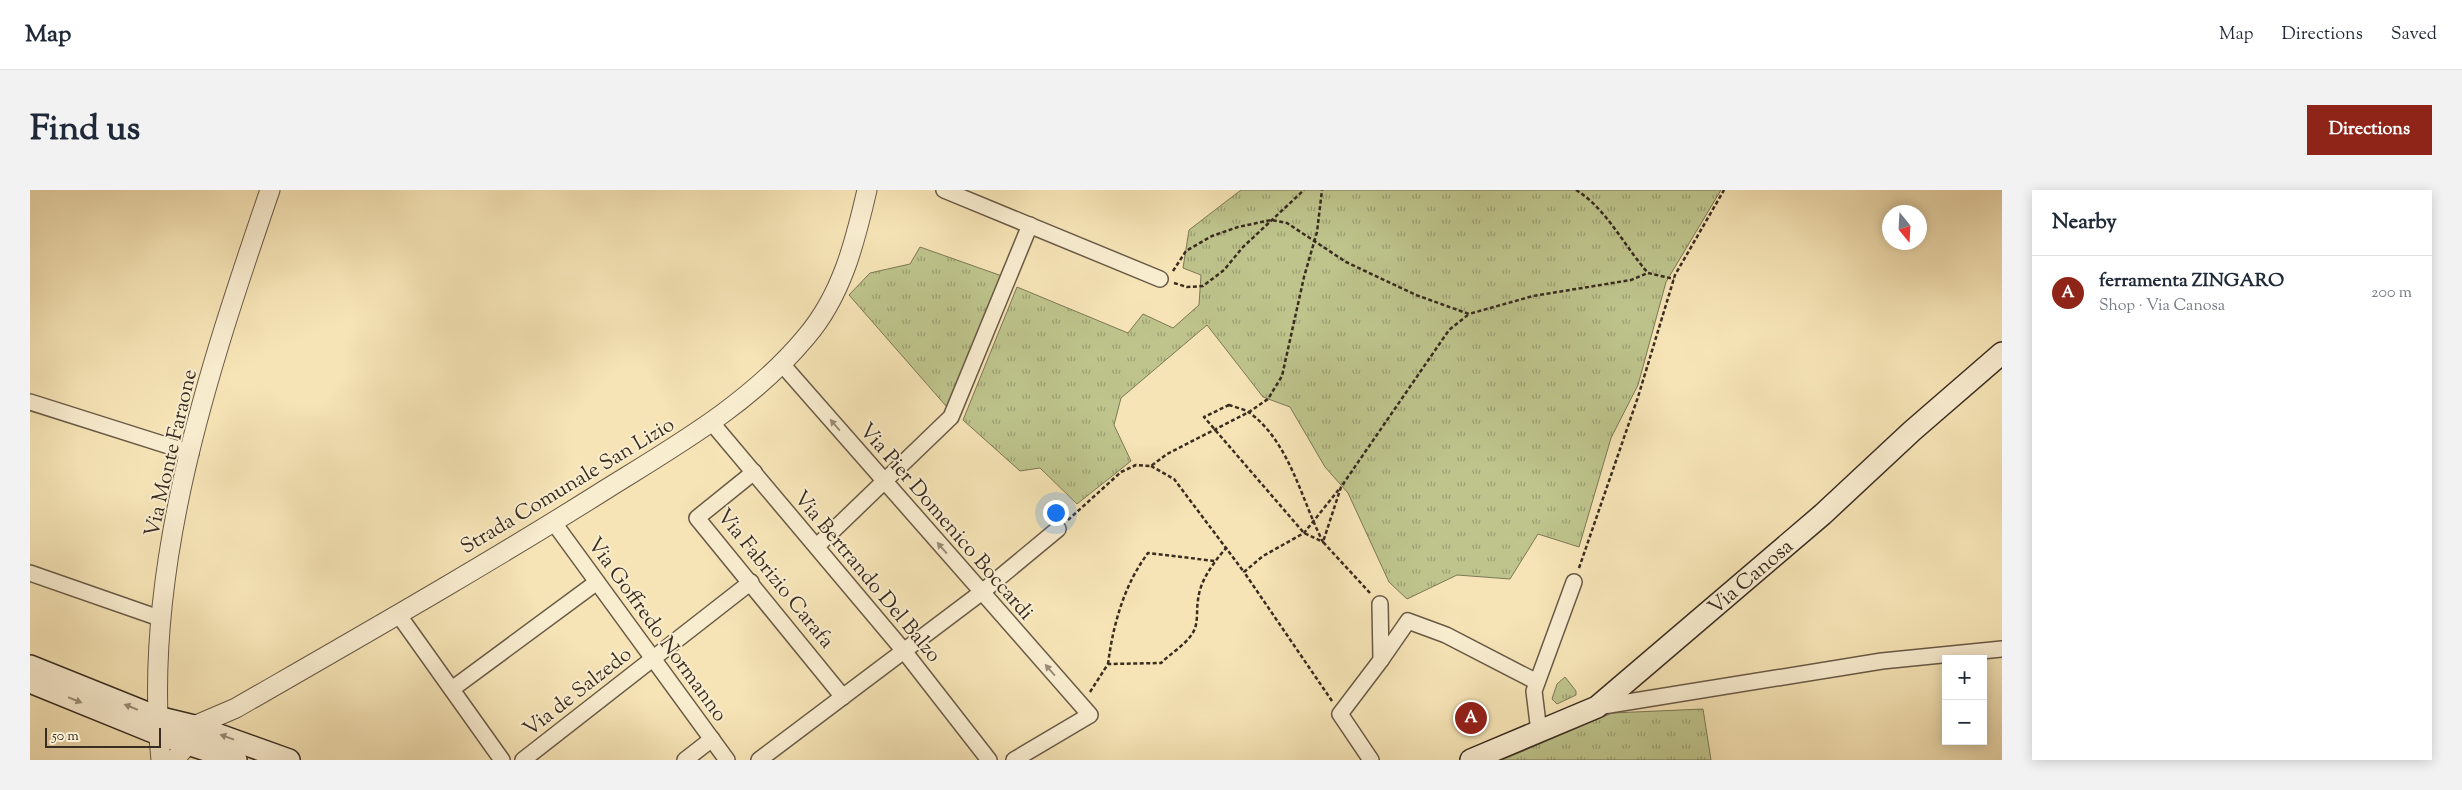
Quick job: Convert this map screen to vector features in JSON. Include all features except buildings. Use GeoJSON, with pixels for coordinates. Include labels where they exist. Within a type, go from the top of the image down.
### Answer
{"type":"FeatureCollection","features":[{"type":"Feature","properties":{"kind":"main road","name":"Via Canosa"},"geometry":{"type":"LineString","coordinates":[[1471,760],[1597,707],[1816,521],[1912,431],[2002,353]]}},
{"type":"Feature","properties":{"kind":"main road"},"geometry":{"type":"LineString","coordinates":[[30,666],[158,726]]}},
{"type":"Feature","properties":{"kind":"main road"},"geometry":{"type":"LineString","coordinates":[[30,682],[158,726],[289,760]]}},
{"type":"Feature","properties":{"kind":"main road"},"geometry":{"type":"LineString","coordinates":[[192,735],[236,760]]}},
{"type":"Feature","properties":{"kind":"street","name":"Via Monte Faraone"},"geometry":{"type":"LineString","coordinates":[[161,760],[158,726],[157,666],[172,536],[219,340],[270,190]]}},
{"type":"Feature","properties":{"kind":"street","name":"Strada Comunale San Lizio"},"geometry":{"type":"LineString","coordinates":[[192,735],[554,523],[712,422],[744,398],[807,337],[830,303],[856,238],[867,190]]}},
{"type":"Feature","properties":{"kind":"street"},"geometry":{"type":"LineString","coordinates":[[944,190],[1160,279]]}},
{"type":"Feature","properties":{"kind":"street"},"geometry":{"type":"LineString","coordinates":[[817,546],[951,417],[1030,224]]}},
{"type":"Feature","properties":{"kind":"street","name":"Via Pier Domenico Boccardi"},"geometry":{"type":"LineString","coordinates":[[781,363],[1082,706]]}},
{"type":"Feature","properties":{"kind":"street"},"geometry":{"type":"LineString","coordinates":[[30,402],[191,453]]}},
{"type":"Feature","properties":{"kind":"street","name":"Via Bertrando Del Balzo"},"geometry":{"type":"LineString","coordinates":[[712,422],[904,651],[989,760]]}},
{"type":"Feature","properties":{"kind":"street","name":"Via Fabrizio Carafa"},"geometry":{"type":"LineString","coordinates":[[754,472],[697,518],[843,696]]}},
{"type":"Feature","properties":{"kind":"street","name":"Via Goffredo Normanno"},"geometry":{"type":"LineString","coordinates":[[554,523],[727,760]]}},
{"type":"Feature","properties":{"kind":"street"},"geometry":{"type":"LineString","coordinates":[[759,760],[982,592],[1058,529]]}},
{"type":"Feature","properties":{"kind":"street"},"geometry":{"type":"LineString","coordinates":[[30,573],[162,619]]}},
{"type":"Feature","properties":{"kind":"street"},"geometry":{"type":"LineString","coordinates":[[452,689],[597,582]]}},
{"type":"Feature","properties":{"kind":"street","name":"Via de Salzedo"},"geometry":{"type":"LineString","coordinates":[[523,760],[751,582]]}},
{"type":"Feature","properties":{"kind":"street"},"geometry":{"type":"LineString","coordinates":[[1539,732],[1534,691],[1574,582]]}},
{"type":"Feature","properties":{"kind":"street"},"geometry":{"type":"LineString","coordinates":[[1380,604],[1382,660]]}},
{"type":"Feature","properties":{"kind":"street"},"geometry":{"type":"LineString","coordinates":[[398,614],[502,760]]}},
{"type":"Feature","properties":{"kind":"street"},"geometry":{"type":"LineString","coordinates":[[1371,760],[1340,714],[1382,660],[1408,621],[1446,635],[1538,682]]}},
{"type":"Feature","properties":{"kind":"street"},"geometry":{"type":"LineString","coordinates":[[1597,707],[1882,661],[2002,649]]}},
{"type":"Feature","properties":{"kind":"street"},"geometry":{"type":"LineString","coordinates":[[1014,760],[1090,715],[1082,706]]}},
{"type":"Feature","properties":{"kind":"street"},"geometry":{"type":"LineString","coordinates":[[174,760],[192,735]]}},
{"type":"Feature","properties":{"kind":"street"},"geometry":{"type":"LineString","coordinates":[[685,760],[712,739]]}},
{"type":"Feature","properties":{"kind":"path"},"geometry":{"type":"LineString","coordinates":[[1160,279],[1187,287],[1203,286],[1224,270],[1243,247],[1304,190]]}},
{"type":"Feature","properties":{"kind":"path"},"geometry":{"type":"LineString","coordinates":[[1151,466],[1167,454],[1249,412],[1268,399],[1282,376],[1304,277],[1321,213],[1322,190]]}},
{"type":"Feature","properties":{"kind":"path"},"geometry":{"type":"LineString","coordinates":[[1576,190],[1585,195],[1610,221],[1630,253],[1648,273],[1674,279]]}},
{"type":"Feature","properties":{"kind":"path"},"geometry":{"type":"LineString","coordinates":[[1574,582],[1638,397],[1674,279],[1724,190]]}},
{"type":"Feature","properties":{"kind":"path"},"geometry":{"type":"LineString","coordinates":[[1160,279],[1172,274],[1186,251],[1212,236],[1238,227],[1271,220],[1287,223],[1346,262],[1416,295],[1469,314]]}},
{"type":"Feature","properties":{"kind":"path"},"geometry":{"type":"LineString","coordinates":[[1244,572],[1263,556],[1304,533],[1341,487],[1449,330],[1469,314],[1533,296],[1631,280],[1648,273]]}},
{"type":"Feature","properties":{"kind":"path"},"geometry":{"type":"LineString","coordinates":[[1323,542],[1304,533],[1204,417],[1229,405],[1249,412],[1274,436],[1292,471],[1312,521],[1323,542],[1380,604]]}},
{"type":"Feature","properties":{"kind":"path"},"geometry":{"type":"LineString","coordinates":[[1058,529],[1122,472],[1136,465],[1151,466],[1174,479],[1227,547],[1340,714]]}},
{"type":"Feature","properties":{"kind":"path"},"geometry":{"type":"LineString","coordinates":[[1323,542],[1341,487]]}},
{"type":"Feature","properties":{"kind":"path"},"geometry":{"type":"LineString","coordinates":[[1108,664],[1161,663],[1192,634],[1197,619],[1197,601],[1200,586],[1215,560],[1227,547]]}},
{"type":"Feature","properties":{"kind":"path"},"geometry":{"type":"LineString","coordinates":[[1082,706],[1108,664],[1112,633],[1123,602],[1136,568],[1148,553],[1215,560]]}},
{"type":"Feature","properties":{"kind":"green space"},"geometry":{"type":"Polygon","coordinates":[[[1241,190],[1721,190],[1666,282],[1638,385],[1611,438],[1579,547],[1538,534],[1510,579],[1457,575],[1407,599],[1389,582],[1348,493],[1325,467],[1290,407],[1263,397],[1207,325],[1121,398],[1114,425],[1131,461],[1077,504],[1040,468],[1020,471],[963,420],[1017,287],[1128,333],[1143,314],[1173,328],[1199,305],[1201,275],[1183,268],[1189,230],[1241,190]]]}},
{"type":"Feature","properties":{"kind":"green space"},"geometry":{"type":"Polygon","coordinates":[[[920,247],[1002,276],[950,406],[946,406],[849,295],[870,273],[910,264],[920,247]]]}},
{"type":"Feature","properties":{"kind":"green space"},"geometry":{"type":"Polygon","coordinates":[[[1565,677],[1576,691],[1576,695],[1557,704],[1552,699],[1557,684],[1565,677]]]}},
{"type":"Feature","properties":{"kind":"green space"},"geometry":{"type":"Polygon","coordinates":[[[1703,709],[1711,760],[1502,760],[1612,713],[1703,709]]]}},
{"type":"Feature","properties":{"kind":"place","name":"ferramenta ZINGARO"},"geometry":{"type":"Point","coordinates":[1471,718]}}]}
